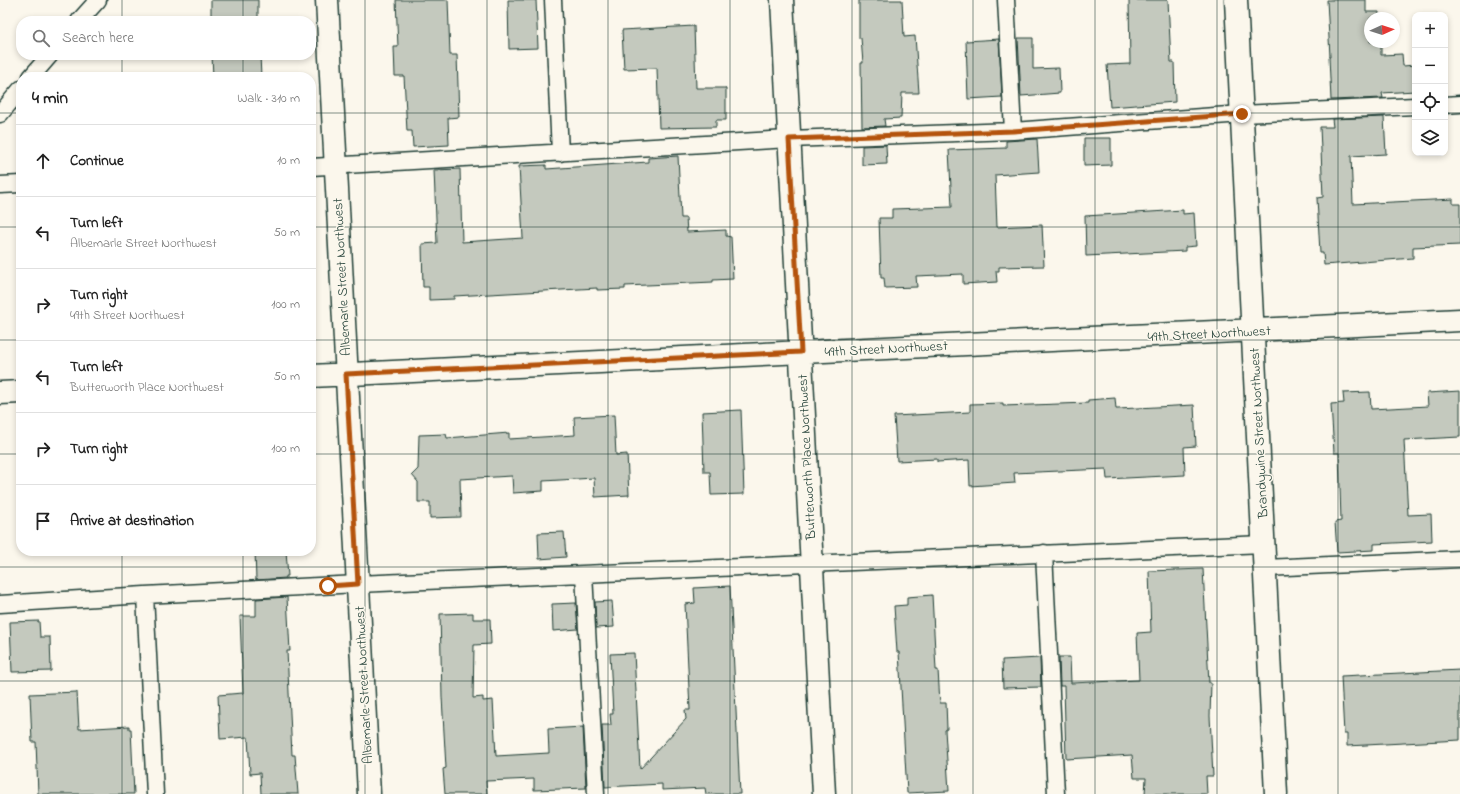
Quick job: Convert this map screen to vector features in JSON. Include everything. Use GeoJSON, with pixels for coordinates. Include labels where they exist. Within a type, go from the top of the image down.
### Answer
{"type":"FeatureCollection","features":[{"type":"Feature","properties":{"kind":"street","name":"Albemarle Street Northwest"},"geometry":{"type":"LineString","coordinates":[[327,0],[369,794]]}},
{"type":"Feature","properties":{"kind":"street","name":"Butterworth Place Northwest"},"geometry":{"type":"LineString","coordinates":[[782,0],[824,794]]}},
{"type":"Feature","properties":{"kind":"street","name":"Brandywine Street Northwest"},"geometry":{"type":"LineString","coordinates":[[1236,0],[1276,794]]}},
{"type":"Feature","properties":{"kind":"street","name":"49th Street Northwest"},"geometry":{"type":"LineString","coordinates":[[316,376],[1252,332],[1460,320]]}},
{"type":"Feature","properties":{"kind":"street"},"geometry":{"type":"LineString","coordinates":[[0,393],[16,392]]}},
{"type":"Feature","properties":{"kind":"lane"},"geometry":{"type":"LineString","coordinates":[[84,16],[98,0]]}},
{"type":"Feature","properties":{"kind":"lane"},"geometry":{"type":"LineString","coordinates":[[553,0],[560,153]]}},
{"type":"Feature","properties":{"kind":"lane"},"geometry":{"type":"LineString","coordinates":[[1006,0],[1013,131]]}},
{"type":"Feature","properties":{"kind":"lane"},"geometry":{"type":"LineString","coordinates":[[35,72],[46,60]]}},
{"type":"Feature","properties":{"kind":"lane"},"geometry":{"type":"LineString","coordinates":[[0,114],[16,95]]}},
{"type":"Feature","properties":{"kind":"lane"},"geometry":{"type":"LineString","coordinates":[[1448,105],[1460,104]]}},
{"type":"Feature","properties":{"kind":"lane"},"geometry":{"type":"LineString","coordinates":[[316,167],[789,139],[1013,131],[1242,114],[1412,106]]}},
{"type":"Feature","properties":{"kind":"lane"},"geometry":{"type":"LineString","coordinates":[[0,185],[16,184]]}},
{"type":"Feature","properties":{"kind":"lane"},"geometry":{"type":"LineString","coordinates":[[0,604],[358,584],[1263,544]]}},
{"type":"Feature","properties":{"kind":"lane"},"geometry":{"type":"LineString","coordinates":[[1044,553],[1056,794]]}},
{"type":"Feature","properties":{"kind":"lane"},"geometry":{"type":"LineString","coordinates":[[1264,568],[1460,559]]}},
{"type":"Feature","properties":{"kind":"lane"},"geometry":{"type":"LineString","coordinates":[[584,574],[596,794]]}},
{"type":"Feature","properties":{"kind":"lane"},"geometry":{"type":"LineString","coordinates":[[145,595],[155,794]]}},
{"type":"Feature","properties":{"kind":"building"},"geometry":{"type":"Polygon","coordinates":[[[211,0],[258,0],[258,16],[211,16],[211,0]]]}},
{"type":"Feature","properties":{"kind":"building"},"geometry":{"type":"Polygon","coordinates":[[[396,0],[448,0],[450,55],[457,55],[459,117],[448,118],[449,145],[413,147],[412,131],[407,131],[404,76],[395,76],[394,47],[398,47],[396,0]]]}},
{"type":"Feature","properties":{"kind":"building"},"geometry":{"type":"Polygon","coordinates":[[[508,0],[536,0],[538,48],[509,49],[508,0]]]}},
{"type":"Feature","properties":{"kind":"building"},"geometry":{"type":"Polygon","coordinates":[[[859,0],[902,0],[904,37],[915,36],[919,93],[902,93],[901,118],[884,119],[885,126],[862,127],[861,63],[863,63],[861,38],[859,38],[859,0]]]}},
{"type":"Feature","properties":{"kind":"building"},"geometry":{"type":"Polygon","coordinates":[[[1129,0],[1168,0],[1171,62],[1174,62],[1175,102],[1110,107],[1107,65],[1130,64],[1129,0]]]}},
{"type":"Feature","properties":{"kind":"building"},"geometry":{"type":"Polygon","coordinates":[[[1327,0],[1366,0],[1366,12],[1364,12],[1364,48],[1381,48],[1381,55],[1402,54],[1403,66],[1412,65],[1412,91],[1382,93],[1383,98],[1331,100],[1327,0]]]}},
{"type":"Feature","properties":{"kind":"building"},"geometry":{"type":"Polygon","coordinates":[[[694,26],[696,88],[726,88],[726,120],[716,120],[716,127],[659,128],[657,68],[624,69],[622,30],[694,26]]]}},
{"type":"Feature","properties":{"kind":"building"},"geometry":{"type":"Polygon","coordinates":[[[1018,38],[1033,38],[1033,69],[1059,68],[1060,93],[1021,96],[1018,38]]]}},
{"type":"Feature","properties":{"kind":"building"},"geometry":{"type":"Polygon","coordinates":[[[999,39],[1002,97],[968,99],[966,41],[999,39]]]}},
{"type":"Feature","properties":{"kind":"building"},"geometry":{"type":"Polygon","coordinates":[[[212,60],[260,60],[261,72],[213,72],[212,60]]]}},
{"type":"Feature","properties":{"kind":"building"},"geometry":{"type":"Polygon","coordinates":[[[1384,117],[1386,154],[1351,156],[1353,204],[1453,199],[1453,204],[1460,204],[1460,245],[1413,247],[1413,258],[1324,265],[1323,253],[1320,253],[1317,198],[1323,197],[1320,127],[1333,127],[1332,119],[1384,117]]]}},
{"type":"Feature","properties":{"kind":"building"},"geometry":{"type":"Polygon","coordinates":[[[1084,138],[1111,138],[1111,165],[1084,166],[1084,138]]]}},
{"type":"Feature","properties":{"kind":"building"},"geometry":{"type":"Polygon","coordinates":[[[1037,139],[1039,172],[995,175],[997,227],[1042,225],[1044,266],[999,267],[999,271],[996,271],[997,282],[963,284],[963,274],[916,276],[917,287],[885,288],[884,278],[881,278],[879,218],[892,218],[892,209],[952,207],[949,150],[1006,148],[1006,141],[1037,139]]]}},
{"type":"Feature","properties":{"kind":"building"},"geometry":{"type":"Polygon","coordinates":[[[886,145],[887,164],[862,165],[862,146],[886,145]]]}},
{"type":"Feature","properties":{"kind":"building"},"geometry":{"type":"Polygon","coordinates":[[[678,156],[681,218],[686,218],[687,232],[726,230],[726,236],[731,237],[733,279],[713,280],[713,282],[625,286],[625,289],[597,290],[597,288],[454,296],[454,299],[429,300],[429,287],[423,287],[422,244],[437,243],[434,170],[460,169],[462,242],[523,238],[519,166],[546,165],[546,169],[648,162],[648,158],[678,156]]]}},
{"type":"Feature","properties":{"kind":"building"},"geometry":{"type":"Polygon","coordinates":[[[1183,210],[1183,214],[1194,213],[1196,246],[1185,247],[1185,251],[1086,256],[1085,216],[1183,210]]]}},
{"type":"Feature","properties":{"kind":"building"},"geometry":{"type":"Polygon","coordinates":[[[1460,391],[1460,437],[1404,440],[1408,515],[1431,514],[1432,541],[1374,544],[1374,550],[1337,552],[1335,522],[1341,521],[1339,453],[1334,453],[1331,404],[1344,403],[1343,393],[1370,392],[1371,409],[1428,406],[1427,393],[1460,391]]]}},
{"type":"Feature","properties":{"kind":"building"},"geometry":{"type":"Polygon","coordinates":[[[1115,398],[1116,409],[1194,405],[1196,446],[1184,447],[1185,475],[1107,479],[1106,469],[1014,473],[1015,483],[970,486],[969,460],[937,462],[937,459],[897,461],[894,416],[970,412],[970,404],[1003,403],[1003,406],[1088,403],[1088,400],[1115,398]]]}},
{"type":"Feature","properties":{"kind":"building"},"geometry":{"type":"Polygon","coordinates":[[[741,410],[744,494],[711,495],[710,472],[704,472],[702,412],[741,410]]]}},
{"type":"Feature","properties":{"kind":"building"},"geometry":{"type":"Polygon","coordinates":[[[614,415],[616,455],[627,454],[629,495],[595,497],[594,478],[543,481],[543,491],[513,493],[512,476],[460,479],[461,517],[430,518],[430,502],[418,502],[418,482],[412,475],[418,469],[419,435],[446,434],[447,438],[509,433],[509,439],[575,435],[574,417],[614,415]]]}},
{"type":"Feature","properties":{"kind":"building"},"geometry":{"type":"Polygon","coordinates":[[[564,532],[566,557],[539,559],[538,533],[564,532]]]}},
{"type":"Feature","properties":{"kind":"building"},"geometry":{"type":"Polygon","coordinates":[[[255,556],[286,556],[288,576],[286,576],[286,578],[256,580],[255,556]]]}},
{"type":"Feature","properties":{"kind":"building"},"geometry":{"type":"Polygon","coordinates":[[[1203,569],[1209,683],[1211,683],[1210,716],[1213,776],[1206,776],[1207,794],[1145,794],[1146,778],[1134,778],[1132,755],[1066,759],[1064,686],[1060,686],[1059,657],[1070,657],[1071,683],[1139,680],[1137,633],[1151,632],[1149,571],[1203,569]]]}},
{"type":"Feature","properties":{"kind":"building"},"geometry":{"type":"Polygon","coordinates":[[[730,586],[740,794],[706,794],[705,788],[662,790],[662,784],[605,787],[602,725],[611,725],[610,714],[613,714],[610,654],[634,653],[640,769],[686,719],[685,710],[690,710],[685,604],[695,603],[694,588],[730,586]]]}},
{"type":"Feature","properties":{"kind":"building"},"geometry":{"type":"Polygon","coordinates":[[[932,595],[936,670],[938,670],[940,703],[946,703],[947,729],[945,730],[949,791],[907,793],[899,652],[897,652],[894,606],[907,605],[907,597],[932,595]]]}},
{"type":"Feature","properties":{"kind":"building"},"geometry":{"type":"Polygon","coordinates":[[[287,597],[290,651],[287,651],[292,755],[295,755],[298,794],[261,794],[260,773],[250,774],[248,737],[220,739],[218,695],[243,693],[240,616],[256,616],[256,599],[287,597]]]}},
{"type":"Feature","properties":{"kind":"building"},"geometry":{"type":"Polygon","coordinates":[[[612,601],[614,627],[596,628],[595,602],[612,601]]]}},
{"type":"Feature","properties":{"kind":"building"},"geometry":{"type":"Polygon","coordinates":[[[576,603],[578,629],[553,631],[552,604],[576,603]]]}},
{"type":"Feature","properties":{"kind":"building"},"geometry":{"type":"Polygon","coordinates":[[[473,613],[473,619],[490,619],[491,644],[474,645],[473,698],[483,697],[483,701],[493,700],[496,756],[549,753],[548,729],[583,727],[586,788],[534,790],[534,779],[486,781],[487,794],[445,794],[443,769],[446,768],[442,697],[440,614],[473,613]]]}},
{"type":"Feature","properties":{"kind":"building"},"geometry":{"type":"Polygon","coordinates":[[[39,621],[40,637],[50,637],[51,671],[12,672],[10,622],[39,621]]]}},
{"type":"Feature","properties":{"kind":"building"},"geometry":{"type":"Polygon","coordinates":[[[1040,658],[1041,687],[1003,688],[1002,660],[1040,658]]]}},
{"type":"Feature","properties":{"kind":"building"},"geometry":{"type":"Polygon","coordinates":[[[1460,670],[1460,740],[1347,746],[1347,734],[1344,734],[1341,676],[1460,670]]]}},
{"type":"Feature","properties":{"kind":"building"},"geometry":{"type":"Polygon","coordinates":[[[77,692],[79,729],[129,726],[129,729],[131,729],[134,794],[38,794],[36,742],[32,742],[30,694],[77,692]]]}},
{"type":"Feature","properties":{"kind":"route"},"geometry":{"type":"LineString","coordinates":[[328,586],[358,584],[346,374],[801,352],[789,139],[1013,131],[1242,114]]}}]}
